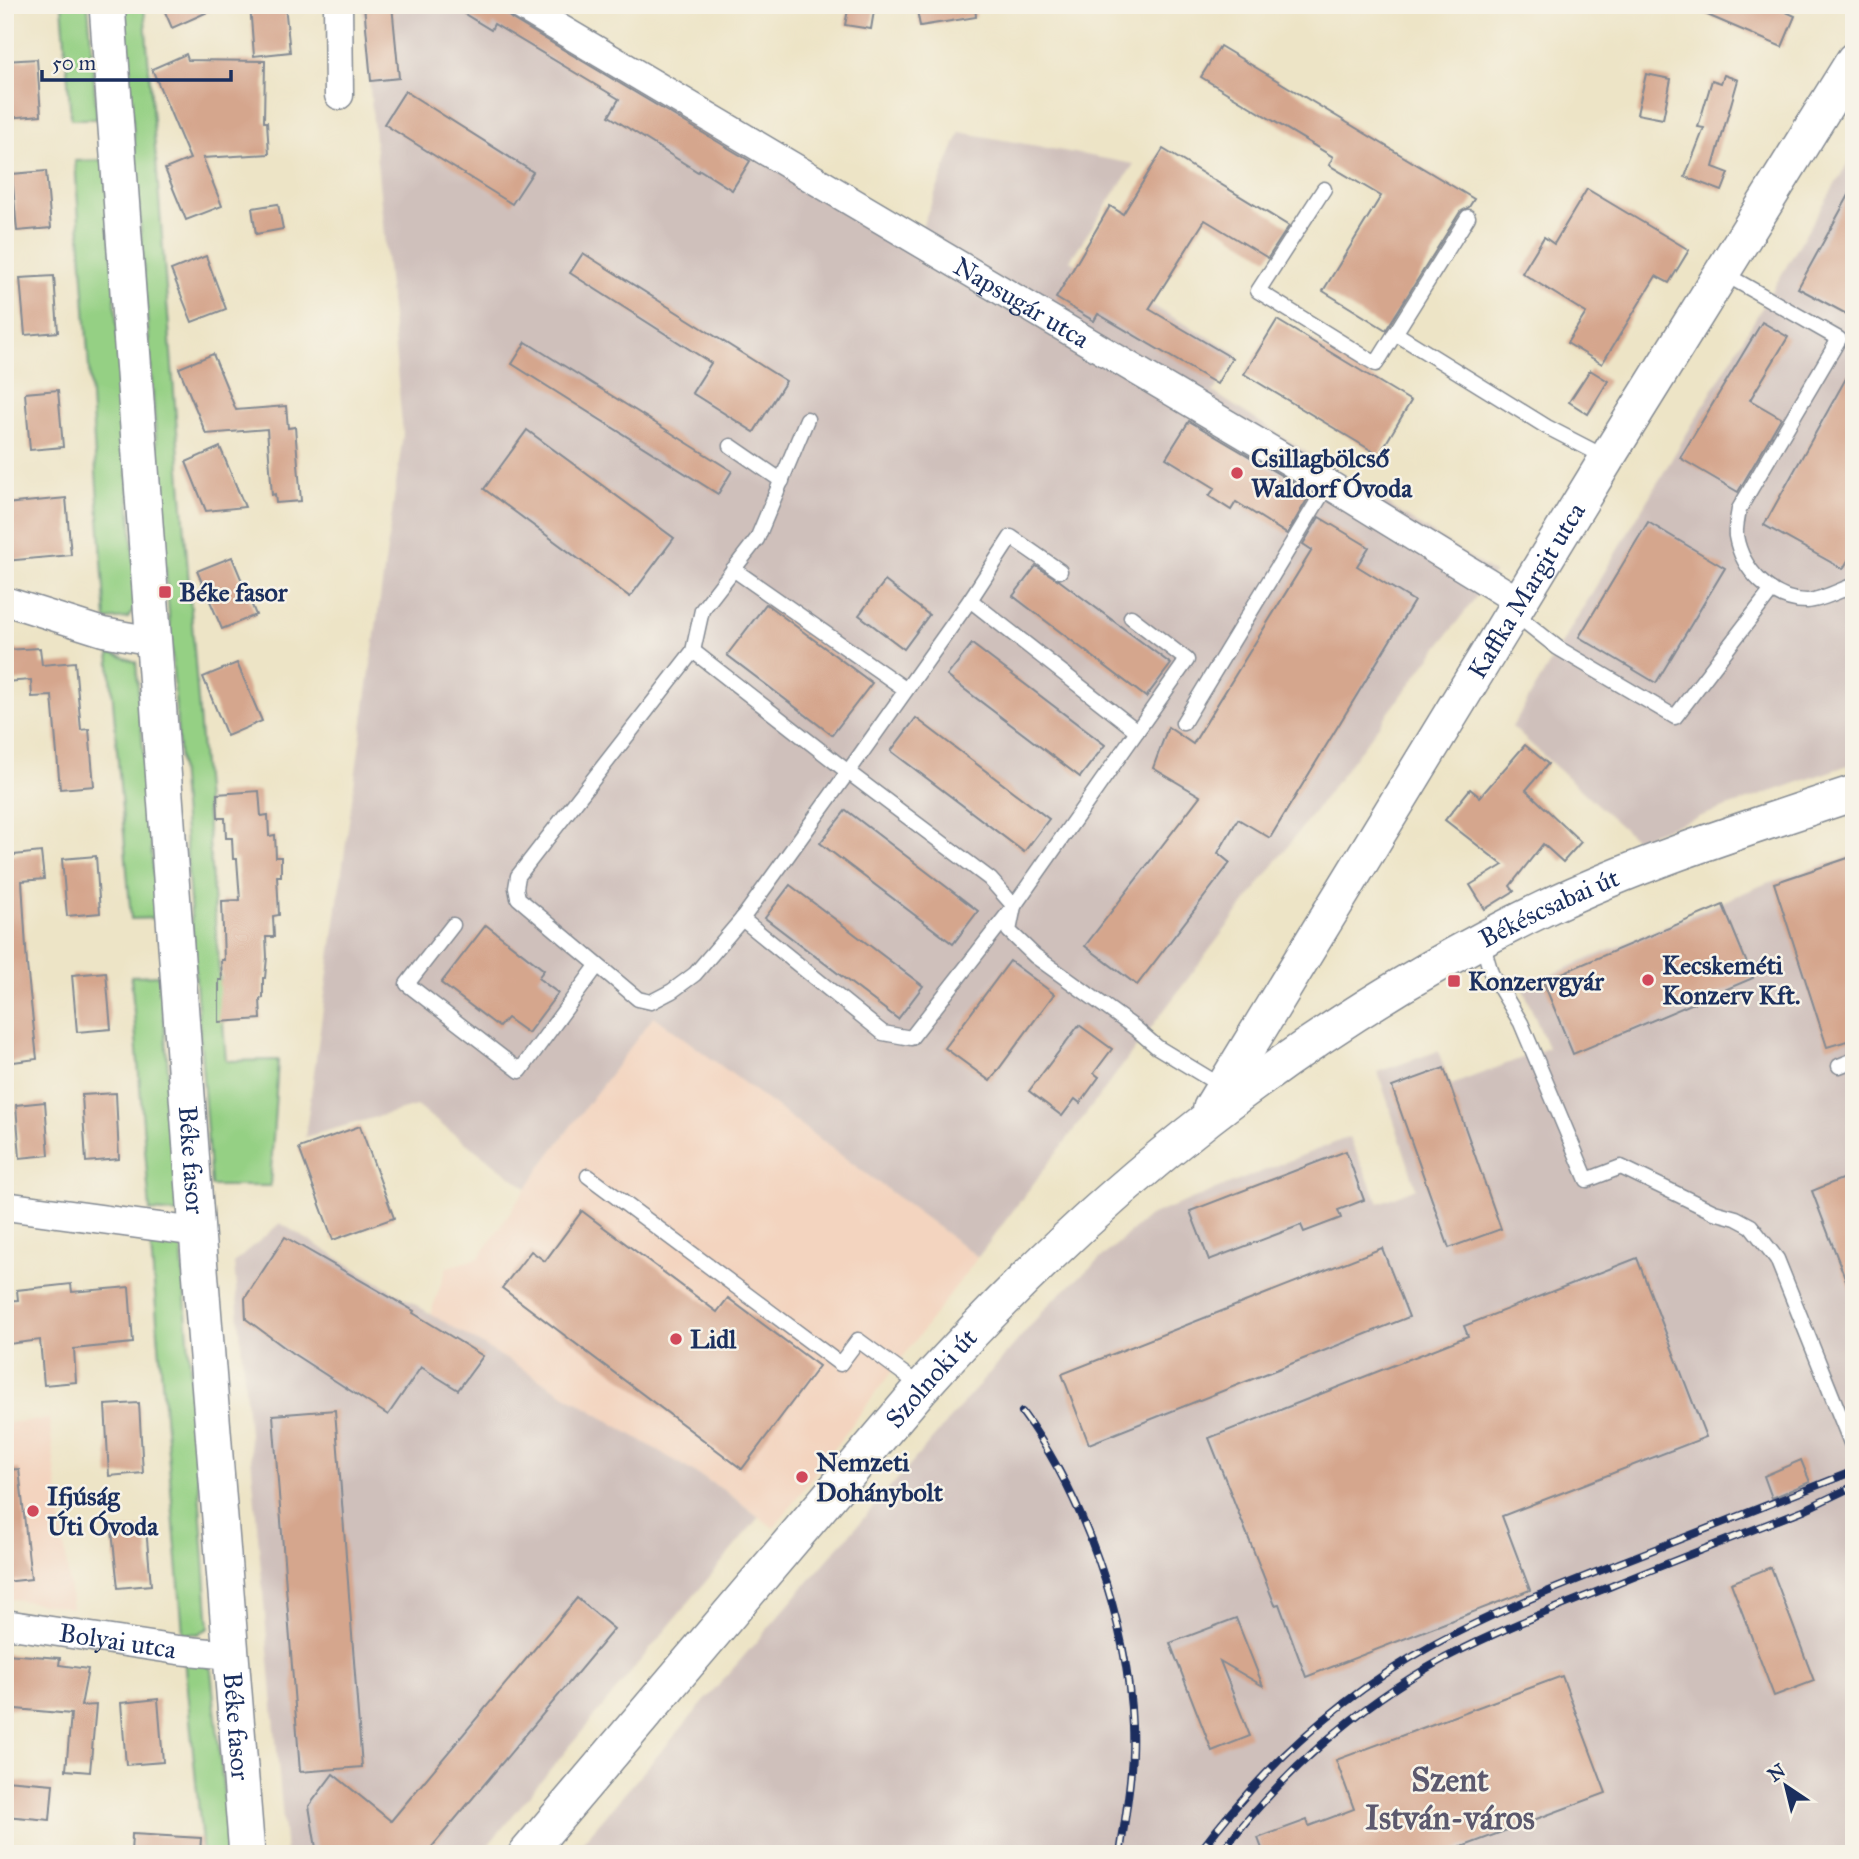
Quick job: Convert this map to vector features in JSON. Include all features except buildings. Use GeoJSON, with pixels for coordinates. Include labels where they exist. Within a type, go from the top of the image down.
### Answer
{"type":"FeatureCollection","features":[{"type":"Feature","properties":{"kind":"street","name":"Béke fasor"},"geometry":{"type":"LineString","coordinates":[[107,5],[197,1231],[247,1854]]}},
{"type":"Feature","properties":{"kind":"street"},"geometry":{"type":"LineString","coordinates":[[338,5],[339,95]]}},
{"type":"Feature","properties":{"kind":"street","name":"Napsugár utca"},"geometry":{"type":"LineString","coordinates":[[520,5],[1328,484],[1517,608]]}},
{"type":"Feature","properties":{"kind":"street","name":"Kaffka Margit utca"},"geometry":{"type":"LineString","coordinates":[[1202,1123],[1607,458],[1854,60]]}},
{"type":"Feature","properties":{"kind":"street"},"geometry":{"type":"LineString","coordinates":[[5,601],[103,632],[153,641]]}},
{"type":"Feature","properties":{"kind":"street","name":"Békéscsabai út"},"geometry":{"type":"LineString","coordinates":[[1202,1123],[1279,1066],[1367,1007],[1481,941],[1566,899],[1665,857],[1854,793]]}},
{"type":"Feature","properties":{"kind":"street","name":"Szolnoki út"},"geometry":{"type":"LineString","coordinates":[[526,1854],[981,1321],[1112,1196],[1202,1123]]}},
{"type":"Feature","properties":{"kind":"street"},"geometry":{"type":"LineString","coordinates":[[5,1206],[197,1231]]}},
{"type":"Feature","properties":{"kind":"street","name":"Bolyai utca"},"geometry":{"type":"LineString","coordinates":[[5,1624],[232,1656]]}},
{"type":"Feature","properties":{"kind":"lane"},"geometry":{"type":"LineString","coordinates":[[1324,189],[1258,291],[1376,364],[1468,217]]}},
{"type":"Feature","properties":{"kind":"lane"},"geometry":{"type":"LineString","coordinates":[[1723,273],[1839,339],[1740,509],[1736,534],[1742,554],[1756,578],[1772,590],[1792,599],[1810,601],[1854,585]]}},
{"type":"Feature","properties":{"kind":"lane"},"geometry":{"type":"LineString","coordinates":[[1395,333],[1547,427],[1607,458]]}},
{"type":"Feature","properties":{"kind":"lane"},"geometry":{"type":"LineString","coordinates":[[807,419],[757,538],[702,610],[693,650],[518,876],[517,898],[523,905],[638,999],[652,1002],[695,974],[742,919],[970,600],[1010,537],[1060,571]]}},
{"type":"Feature","properties":{"kind":"lane"},"geometry":{"type":"LineString","coordinates":[[731,446],[782,481]]}},
{"type":"Feature","properties":{"kind":"lane"},"geometry":{"type":"LineString","coordinates":[[1183,723],[1328,484]]}},
{"type":"Feature","properties":{"kind":"lane"},"geometry":{"type":"LineString","coordinates":[[733,569],[905,689]]}},
{"type":"Feature","properties":{"kind":"lane"},"geometry":{"type":"LineString","coordinates":[[1517,608],[1558,648],[1675,717],[1772,590]]}},
{"type":"Feature","properties":{"kind":"lane"},"geometry":{"type":"LineString","coordinates":[[970,600],[1137,731]]}},
{"type":"Feature","properties":{"kind":"lane"},"geometry":{"type":"LineString","coordinates":[[742,919],[883,1033],[911,1038],[1014,906],[1187,660],[1131,617]]}},
{"type":"Feature","properties":{"kind":"lane"},"geometry":{"type":"LineString","coordinates":[[693,650],[990,879],[1014,906]]}},
{"type":"Feature","properties":{"kind":"lane"},"geometry":{"type":"LineString","coordinates":[[1014,906],[1009,931],[1035,956],[1157,1047],[1223,1087]]}},
{"type":"Feature","properties":{"kind":"lane"},"geometry":{"type":"LineString","coordinates":[[453,925],[407,984],[520,1071],[597,966]]}},
{"type":"Feature","properties":{"kind":"lane"},"geometry":{"type":"LineString","coordinates":[[1481,941],[1491,973],[1521,1023],[1587,1180],[1621,1167],[1714,1212],[1736,1218],[1751,1226],[1777,1259],[1853,1448]]}},
{"type":"Feature","properties":{"kind":"lane"},"geometry":{"type":"LineString","coordinates":[[1839,1066],[1854,1060]]}},
{"type":"Feature","properties":{"kind":"lane"},"geometry":{"type":"LineString","coordinates":[[588,1176],[839,1364],[858,1339],[922,1387]]}},
{"type":"Feature","properties":{"kind":"shaded area"},"geometry":{"type":"Polygon","coordinates":[[[362,5],[520,5],[914,246],[960,132],[1134,164],[1070,260],[1239,354],[1213,392],[1494,573],[978,1257],[654,1016],[527,1188],[416,1106],[305,1137],[403,434],[362,5]]]}},
{"type":"Feature","properties":{"kind":"shaded area"},"geometry":{"type":"Polygon","coordinates":[[[1854,153],[1854,763],[1635,839],[1512,727],[1854,153]]]}},
{"type":"Feature","properties":{"kind":"shaded area"},"geometry":{"type":"Polygon","coordinates":[[[1854,855],[1854,1854],[572,1854],[1052,1301],[1149,1216],[1349,1137],[1379,1203],[1416,1188],[1378,1072],[1438,1051],[1451,1085],[1548,1048],[1522,987],[1767,883],[1854,855]]]}},
{"type":"Feature","properties":{"kind":"shaded area"},"geometry":{"type":"Polygon","coordinates":[[[654,1015],[978,1257],[774,1528],[725,1491],[430,1315],[447,1267],[479,1258],[544,1162],[654,1015]]]}},
{"type":"Feature","properties":{"kind":"shaded area"},"geometry":{"type":"Polygon","coordinates":[[[280,1223],[725,1491],[759,1517],[481,1854],[286,1854],[234,1263],[280,1223]]]}},
{"type":"Feature","properties":{"kind":"shaded area","name":"Ifjúság Úti Óvoda"},"geometry":{"type":"Polygon","coordinates":[[[49,1419],[72,1608],[5,1598],[5,1423],[49,1419]]]}},
{"type":"Feature","properties":{"kind":"green space"},"geometry":{"type":"Polygon","coordinates":[[[62,5],[88,5],[97,119],[71,119],[62,5]]]}},
{"type":"Feature","properties":{"kind":"green space"},"geometry":{"type":"Polygon","coordinates":[[[124,5],[144,5],[226,1061],[278,1060],[270,1186],[211,1186],[124,5]]]}},
{"type":"Feature","properties":{"kind":"green space"},"geometry":{"type":"Polygon","coordinates":[[[105,160],[137,604],[128,618],[106,620],[75,161],[105,160]]]}},
{"type":"Feature","properties":{"kind":"green space"},"geometry":{"type":"Polygon","coordinates":[[[109,652],[136,662],[157,918],[131,919],[109,652]]]}},
{"type":"Feature","properties":{"kind":"green space"},"geometry":{"type":"Polygon","coordinates":[[[160,975],[180,1213],[150,1211],[131,976],[160,975]]]}},
{"type":"Feature","properties":{"kind":"green space"},"geometry":{"type":"Polygon","coordinates":[[[150,1236],[181,1242],[209,1628],[198,1634],[183,1633],[150,1236]]]}},
{"type":"Feature","properties":{"kind":"green space"},"geometry":{"type":"Polygon","coordinates":[[[184,1658],[203,1660],[211,1670],[230,1854],[203,1854],[184,1658]]]}},
{"type":"Feature","properties":{"kind":"railway"},"geometry":{"type":"LineString","coordinates":[[1022,1412],[1065,1482],[1083,1521],[1099,1561],[1122,1644],[1129,1686],[1132,1758],[1120,1854]]}},
{"type":"Feature","properties":{"kind":"railway"},"geometry":{"type":"LineString","coordinates":[[1198,1854],[1248,1793],[1304,1737],[1366,1687],[1433,1645],[1553,1589],[1854,1471]]}},
{"type":"Feature","properties":{"kind":"railway"},"geometry":{"type":"LineString","coordinates":[[1220,1854],[1268,1797],[1321,1745],[1380,1698],[1443,1659],[1527,1620],[1806,1509],[1854,1486]]}},
{"type":"Feature","properties":{"kind":"place","name":"Csillagbölcső Waldorf Óvoda"},"geometry":{"type":"Point","coordinates":[1237,473]}},
{"type":"Feature","properties":{"kind":"place","name":"Béke fasor"},"geometry":{"type":"Point","coordinates":[165,592]}},
{"type":"Feature","properties":{"kind":"place","name":"Kecskeméti Konzerv Kft."},"geometry":{"type":"Point","coordinates":[1648,980]}},
{"type":"Feature","properties":{"kind":"place","name":"Konzervgyár"},"geometry":{"type":"Point","coordinates":[1454,981]}},
{"type":"Feature","properties":{"kind":"place","name":"Lidl"},"geometry":{"type":"Point","coordinates":[676,1339]}},
{"type":"Feature","properties":{"kind":"place","name":"Nemzeti Dohánybolt"},"geometry":{"type":"Point","coordinates":[802,1477]}},
{"type":"Feature","properties":{"kind":"place","name":"Ifjúság Úti Óvoda"},"geometry":{"type":"Point","coordinates":[33,1511]}},
{"type":"Feature","properties":{"kind":"district","name":"Szent István-város"},"geometry":{"type":"Point","coordinates":[1450,1798]}}]}
